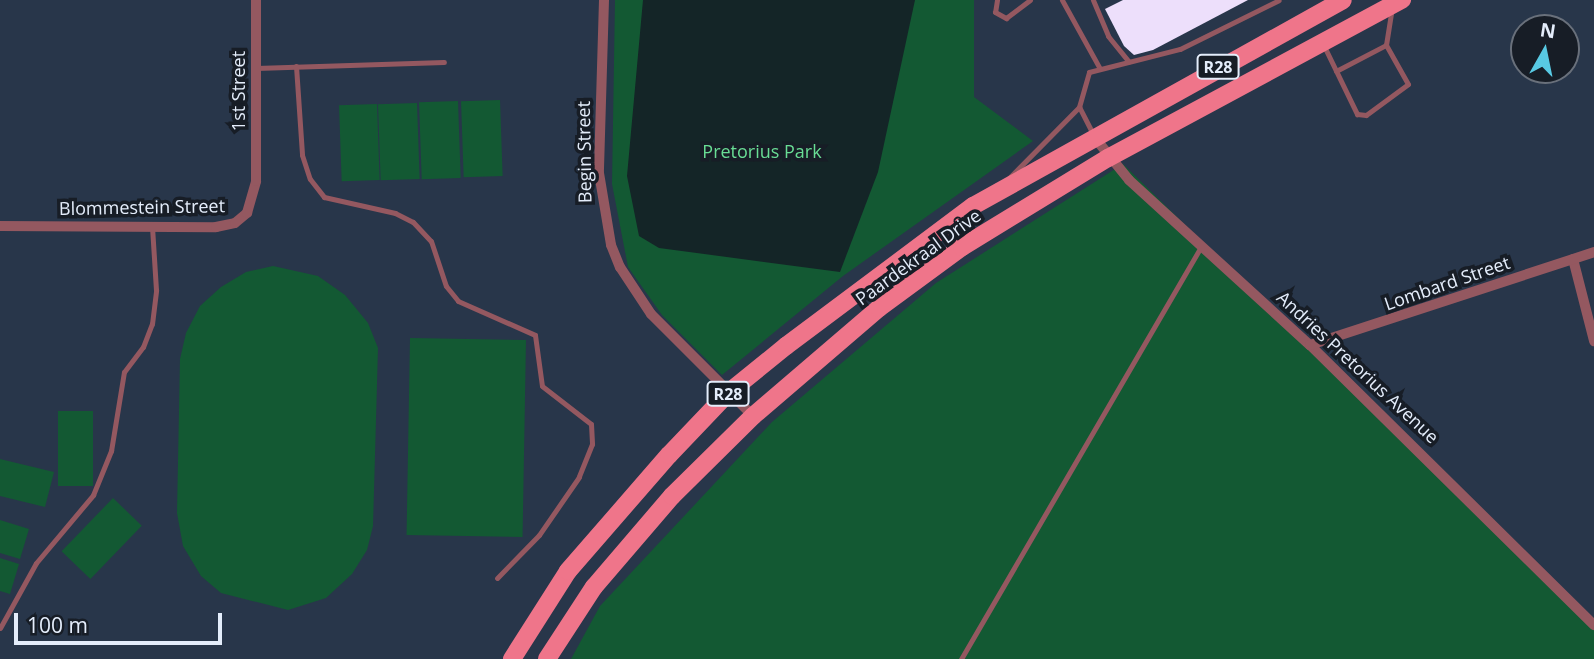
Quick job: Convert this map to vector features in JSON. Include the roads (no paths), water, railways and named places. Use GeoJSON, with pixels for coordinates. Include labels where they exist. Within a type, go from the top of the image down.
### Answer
{"type":"FeatureCollection","features":[{"type":"Feature","properties":{"kind":"main road","name":"Paardekraal Drive"},"geometry":{"type":"LineString","coordinates":[[512,659],[568,571],[729,393],[868,283],[1001,188],[1343,0]]}},
{"type":"Feature","properties":{"kind":"main road","name":"Paardekraal Drive"},"geometry":{"type":"LineString","coordinates":[[548,659],[594,587],[673,496],[753,416],[879,308],[962,247],[1108,158],[1397,3]]}},
{"type":"Feature","properties":{"kind":"street","name":"1st Street"},"geometry":{"type":"LineString","coordinates":[[256,0],[256,181]]}},
{"type":"Feature","properties":{"kind":"street","name":"Begin Street"},"geometry":{"type":"LineString","coordinates":[[604,0],[599,173],[605,227],[620,267],[651,314],[753,416]]}},
{"type":"Feature","properties":{"kind":"street","name":"Andries Pretorius Avenue"},"geometry":{"type":"LineString","coordinates":[[1095,138],[1108,158],[1310,345],[1594,625]]}},
{"type":"Feature","properties":{"kind":"street","name":"Blommestein Street"},"geometry":{"type":"LineString","coordinates":[[0,226],[152,227],[235,223],[253,203],[256,181]]}},
{"type":"Feature","properties":{"kind":"street","name":"Lombard Street"},"geometry":{"type":"LineString","coordinates":[[1310,345],[1594,252]]}},
{"type":"Feature","properties":{"kind":"street"},"geometry":{"type":"LineString","coordinates":[[1573,259],[1594,341]]}},
{"type":"Feature","properties":{"kind":"lane"},"geometry":{"type":"LineString","coordinates":[[997,0],[995,12],[1006,18],[1030,0]]}},
{"type":"Feature","properties":{"kind":"lane"},"geometry":{"type":"LineString","coordinates":[[1062,0],[1099,67]]}},
{"type":"Feature","properties":{"kind":"lane"},"geometry":{"type":"LineString","coordinates":[[1093,0],[1108,36],[1129,62]]}},
{"type":"Feature","properties":{"kind":"lane"},"geometry":{"type":"LineString","coordinates":[[1001,188],[1079,107],[1083,82],[1099,67],[1180,49],[1279,0]]}},
{"type":"Feature","properties":{"kind":"lane"},"geometry":{"type":"LineString","coordinates":[[1336,71],[1385,45],[1397,3]]}},
{"type":"Feature","properties":{"kind":"lane"},"geometry":{"type":"LineString","coordinates":[[1323,43],[1357,114],[1366,115],[1408,84],[1385,45]]}},
{"type":"Feature","properties":{"kind":"lane"},"geometry":{"type":"LineString","coordinates":[[256,68],[444,62]]}},
{"type":"Feature","properties":{"kind":"lane"},"geometry":{"type":"LineString","coordinates":[[296,66],[302,155],[324,197],[347,205],[395,213],[413,222],[430,242],[446,286],[458,301],[535,335],[542,386],[591,424],[592,444],[579,477],[539,535],[497,578]]}},
{"type":"Feature","properties":{"kind":"lane"},"geometry":{"type":"LineString","coordinates":[[1079,107],[1095,138]]}},
{"type":"Feature","properties":{"kind":"lane"},"geometry":{"type":"LineString","coordinates":[[0,628],[36,563],[93,495],[111,451],[124,372],[143,347],[152,324],[156,290],[152,227]]}},
{"type":"Feature","properties":{"kind":"lane"},"geometry":{"type":"LineString","coordinates":[[961,659],[1202,245]]}},
{"type":"Feature","properties":{"kind":"park label","name":"Pretorius Park"},"geometry":{"type":"Point","coordinates":[762,151]}}]}
